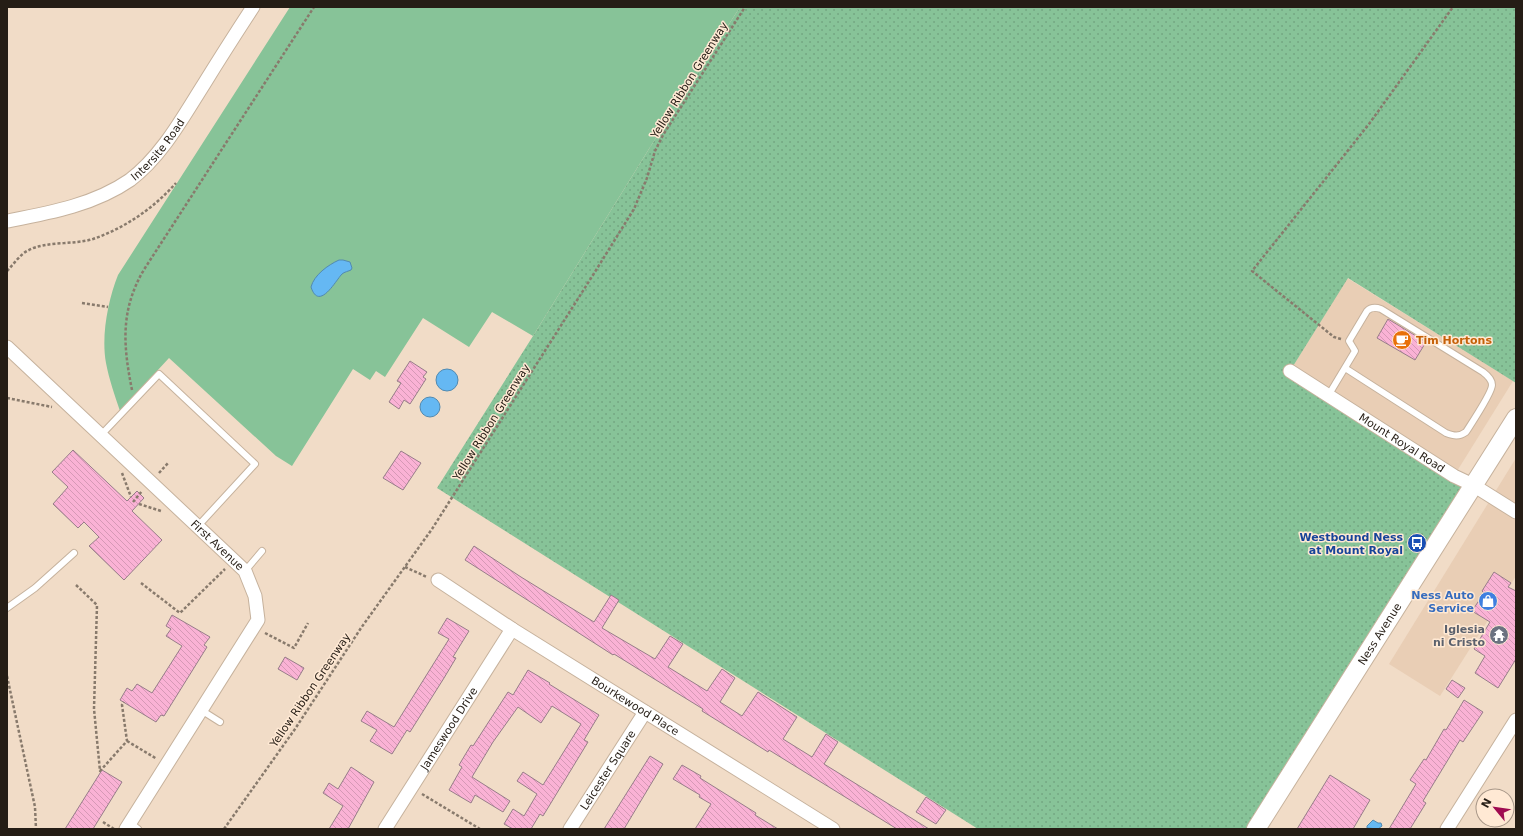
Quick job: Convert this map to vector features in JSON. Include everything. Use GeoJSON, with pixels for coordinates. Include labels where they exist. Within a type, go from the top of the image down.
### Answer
{"type":"FeatureCollection","features":[{"type":"Feature","properties":{"kind":"main road","name":"Ness Avenue"},"geometry":{"type":"LineString","coordinates":[[1256,829],[1516,418]]}},
{"type":"Feature","properties":{"kind":"street","name":"Intersite Road"},"geometry":{"type":"LineString","coordinates":[[7,221],[77,205],[113,190],[130,179],[155,155],[174,131],[252,7]]}},
{"type":"Feature","properties":{"kind":"street","name":"First Avenue"},"geometry":{"type":"LineString","coordinates":[[7,347],[245,571],[255,596],[258,620],[167,765],[131,827]]}},
{"type":"Feature","properties":{"kind":"street","name":"Mount Royal Road"},"geometry":{"type":"LineString","coordinates":[[1290,371],[1454,476],[1473,485],[1516,512]]}},
{"type":"Feature","properties":{"kind":"street","name":"Bourkewood Place"},"geometry":{"type":"LineString","coordinates":[[438,580],[512,629],[834,829]]}},
{"type":"Feature","properties":{"kind":"street","name":"Jameswood Drive"},"geometry":{"type":"LineString","coordinates":[[385,829],[512,629]]}},
{"type":"Feature","properties":{"kind":"street","name":"Leicester Square"},"geometry":{"type":"LineString","coordinates":[[570,829],[645,712]]}},
{"type":"Feature","properties":{"kind":"street"},"geometry":{"type":"LineString","coordinates":[[1447,829],[1516,720]]}},
{"type":"Feature","properties":{"kind":"lane"},"geometry":{"type":"LineString","coordinates":[[1328,396],[1344,368],[1355,351],[1349,341],[1368,310],[1372,308],[1378,308],[1483,372],[1490,379],[1492,386],[1488,397],[1466,432],[1455,436],[1446,433],[1344,368]]}},
{"type":"Feature","properties":{"kind":"lane"},"geometry":{"type":"LineString","coordinates":[[101,436],[159,374],[255,464],[198,526]]}},
{"type":"Feature","properties":{"kind":"lane"},"geometry":{"type":"LineString","coordinates":[[245,571],[251,566],[262,550]]}},
{"type":"Feature","properties":{"kind":"lane"},"geometry":{"type":"LineString","coordinates":[[7,608],[35,588],[74,553]]}},
{"type":"Feature","properties":{"kind":"lane"},"geometry":{"type":"LineString","coordinates":[[201,710],[220,722]]}},
{"type":"Feature","properties":{"kind":"path"},"geometry":{"type":"LineString","coordinates":[[134,395],[130,378],[125,337],[128,307],[134,288],[145,268],[314,7]]}},
{"type":"Feature","properties":{"kind":"path","name":"Yellow Ribbon Greenway"},"geometry":{"type":"LineString","coordinates":[[224,829],[295,729],[361,628],[432,529],[627,221],[640,196],[659,143],[745,7]]}},
{"type":"Feature","properties":{"kind":"path"},"geometry":{"type":"LineString","coordinates":[[1349,341],[1334,337],[1252,270],[1369,124],[1453,7]]}},
{"type":"Feature","properties":{"kind":"path"},"geometry":{"type":"LineString","coordinates":[[7,271],[21,255],[35,247],[84,241],[129,222],[152,207],[176,183]]}},
{"type":"Feature","properties":{"kind":"path"},"geometry":{"type":"LineString","coordinates":[[82,303],[108,307]]}},
{"type":"Feature","properties":{"kind":"path"},"geometry":{"type":"LineString","coordinates":[[7,398],[75,411]]}},
{"type":"Feature","properties":{"kind":"path"},"geometry":{"type":"LineString","coordinates":[[141,583],[180,613],[234,560]]}},
{"type":"Feature","properties":{"kind":"path"},"geometry":{"type":"LineString","coordinates":[[405,567],[432,580],[438,580]]}},
{"type":"Feature","properties":{"kind":"path"},"geometry":{"type":"LineString","coordinates":[[76,585],[97,605],[94,709],[100,770],[127,741]]}},
{"type":"Feature","properties":{"kind":"path"},"geometry":{"type":"LineString","coordinates":[[254,627],[294,648],[308,623]]}},
{"type":"Feature","properties":{"kind":"path"},"geometry":{"type":"LineString","coordinates":[[7,676],[35,807],[36,829]]}},
{"type":"Feature","properties":{"kind":"path"},"geometry":{"type":"LineString","coordinates":[[124,702],[122,705],[127,741]]}},
{"type":"Feature","properties":{"kind":"path"},"geometry":{"type":"LineString","coordinates":[[127,741],[167,765]]}},
{"type":"Feature","properties":{"kind":"path"},"geometry":{"type":"LineString","coordinates":[[411,788],[480,829]]}},
{"type":"Feature","properties":{"kind":"path"},"geometry":{"type":"LineString","coordinates":[[103,822],[114,829]]}},
{"type":"Feature","properties":{"kind":"shaded area"},"geometry":{"type":"Polygon","coordinates":[[[1347,278],[1513,381],[1454,476],[1290,371],[1347,278]]]}},
{"type":"Feature","properties":{"kind":"shaded area"},"geometry":{"type":"Polygon","coordinates":[[[1516,458],[1516,576],[1440,696],[1389,664],[1516,458]]]}},
{"type":"Feature","properties":{"kind":"green space"},"geometry":{"type":"Polygon","coordinates":[[[290,7],[740,7],[657,136],[533,336],[492,312],[469,347],[423,318],[385,377],[376,371],[370,380],[353,369],[292,466],[276,456],[169,358],[120,411],[107,369],[104,341],[108,307],[118,275],[290,7]]]}},
{"type":"Feature","properties":{"kind":"green space"},"geometry":{"type":"Polygon","coordinates":[[[740,7],[1516,7],[1516,383],[1348,278],[1290,371],[1473,485],[1255,829],[978,829],[437,488],[657,136],[740,7]]]}},
{"type":"Feature","properties":{"kind":"water"},"geometry":{"type":"Polygon","coordinates":[[[339,260],[350,262],[352,268],[351,270],[342,274],[332,287],[323,295],[318,296],[314,294],[311,287],[315,278],[330,265],[339,260]]]}},
{"type":"Feature","properties":{"kind":"water"},"geometry":{"type":"Polygon","coordinates":[[[447,369],[451,370],[457,376],[457,384],[451,390],[447,391],[443,390],[437,384],[436,380],[437,376],[443,370],[447,369]]]}},
{"type":"Feature","properties":{"kind":"water"},"geometry":{"type":"Polygon","coordinates":[[[426,397],[434,397],[440,403],[440,411],[434,417],[426,417],[420,411],[420,403],[426,397]]]}},
{"type":"Feature","properties":{"kind":"water"},"geometry":{"type":"Polygon","coordinates":[[[1373,820],[1381,823],[1382,826],[1378,829],[1367,828],[1373,820]]]}},
{"type":"Feature","properties":{"kind":"building","name":"Tim Hortons"},"geometry":{"type":"Polygon","coordinates":[[[1388,319],[1426,342],[1415,360],[1377,338],[1388,319]]]}},
{"type":"Feature","properties":{"kind":"building"},"geometry":{"type":"Polygon","coordinates":[[[410,361],[427,372],[423,377],[426,379],[410,404],[404,400],[399,409],[389,402],[401,383],[397,381],[410,361]]]}},
{"type":"Feature","properties":{"kind":"building"},"geometry":{"type":"Polygon","coordinates":[[[73,450],[127,501],[137,491],[144,498],[132,511],[162,540],[124,580],[89,546],[99,537],[84,522],[78,528],[53,504],[68,487],[52,472],[73,450]]]}},
{"type":"Feature","properties":{"kind":"building"},"geometry":{"type":"Polygon","coordinates":[[[401,451],[421,463],[403,490],[383,478],[401,451]]]}},
{"type":"Feature","properties":{"kind":"building"},"geometry":{"type":"Polygon","coordinates":[[[474,546],[594,622],[611,595],[619,600],[602,628],[655,659],[670,636],[683,644],[668,667],[707,691],[722,669],[735,678],[720,702],[742,716],[758,692],[797,717],[783,739],[812,757],[826,734],[838,742],[824,764],[929,829],[897,829],[769,750],[768,752],[702,711],[703,709],[614,654],[613,655],[465,560],[474,546]]]}},
{"type":"Feature","properties":{"kind":"building","name":"Iglesia ni Cristo"},"geometry":{"type":"Polygon","coordinates":[[[1494,572],[1511,583],[1508,587],[1516,591],[1516,659],[1498,688],[1475,673],[1485,656],[1474,649],[1490,622],[1472,611],[1484,593],[1482,591],[1494,572]]]}},
{"type":"Feature","properties":{"kind":"building"},"geometry":{"type":"Polygon","coordinates":[[[172,615],[210,637],[204,645],[207,647],[164,716],[161,715],[156,722],[120,700],[127,688],[132,691],[137,684],[152,693],[182,646],[166,636],[171,629],[166,626],[172,615]]]}},
{"type":"Feature","properties":{"kind":"building"},"geometry":{"type":"Polygon","coordinates":[[[447,618],[469,631],[453,657],[456,658],[444,678],[410,732],[407,730],[392,754],[370,741],[377,730],[361,721],[367,711],[394,727],[449,639],[438,633],[447,618]]]}},
{"type":"Feature","properties":{"kind":"building"},"geometry":{"type":"Polygon","coordinates":[[[285,657],[304,668],[297,680],[278,669],[285,657]]]}},
{"type":"Feature","properties":{"kind":"building"},"geometry":{"type":"Polygon","coordinates":[[[528,670],[599,715],[584,740],[588,742],[543,816],[540,814],[531,829],[513,829],[504,824],[513,809],[524,816],[537,794],[517,781],[523,772],[543,785],[581,724],[552,706],[541,723],[518,707],[493,742],[472,777],[510,801],[503,812],[475,795],[471,803],[449,790],[462,767],[459,765],[471,745],[473,746],[508,692],[513,695],[528,670]]]}},
{"type":"Feature","properties":{"kind":"building"},"geometry":{"type":"Polygon","coordinates":[[[1452,680],[1465,688],[1458,698],[1446,689],[1452,680]]]}},
{"type":"Feature","properties":{"kind":"building"},"geometry":{"type":"Polygon","coordinates":[[[1464,700],[1483,712],[1463,742],[1460,740],[1423,801],[1426,803],[1410,829],[1389,829],[1416,784],[1410,780],[1424,759],[1426,760],[1444,729],[1446,730],[1464,700]]]}},
{"type":"Feature","properties":{"kind":"building"},"geometry":{"type":"Polygon","coordinates":[[[650,756],[663,764],[624,829],[604,829],[650,756]]]}},
{"type":"Feature","properties":{"kind":"building"},"geometry":{"type":"Polygon","coordinates":[[[682,765],[701,776],[700,778],[756,813],[755,815],[778,829],[695,829],[711,804],[699,797],[700,795],[673,779],[682,765]]]}},
{"type":"Feature","properties":{"kind":"building"},"geometry":{"type":"Polygon","coordinates":[[[351,767],[374,782],[348,829],[329,829],[343,806],[323,793],[329,783],[338,789],[351,767]]]}},
{"type":"Feature","properties":{"kind":"building"},"geometry":{"type":"Polygon","coordinates":[[[102,770],[122,782],[93,829],[65,829],[102,770]]]}},
{"type":"Feature","properties":{"kind":"building"},"geometry":{"type":"Polygon","coordinates":[[[1330,775],[1370,800],[1353,829],[1297,829],[1330,775]]]}},
{"type":"Feature","properties":{"kind":"building"},"geometry":{"type":"Polygon","coordinates":[[[926,797],[946,810],[936,824],[916,812],[926,797]]]}},
{"type":"Feature","properties":{"kind":"place","name":"Tim Hortons"},"geometry":{"type":"Point","coordinates":[1402,340]}},
{"type":"Feature","properties":{"kind":"place","name":"Westbound Ness at Mount Royal"},"geometry":{"type":"Point","coordinates":[1417,543]}},
{"type":"Feature","properties":{"kind":"place","name":"Ness Auto Service"},"geometry":{"type":"Point","coordinates":[1488,601]}},
{"type":"Feature","properties":{"kind":"place","name":"Iglesia ni Cristo"},"geometry":{"type":"Point","coordinates":[1499,635]}}]}
